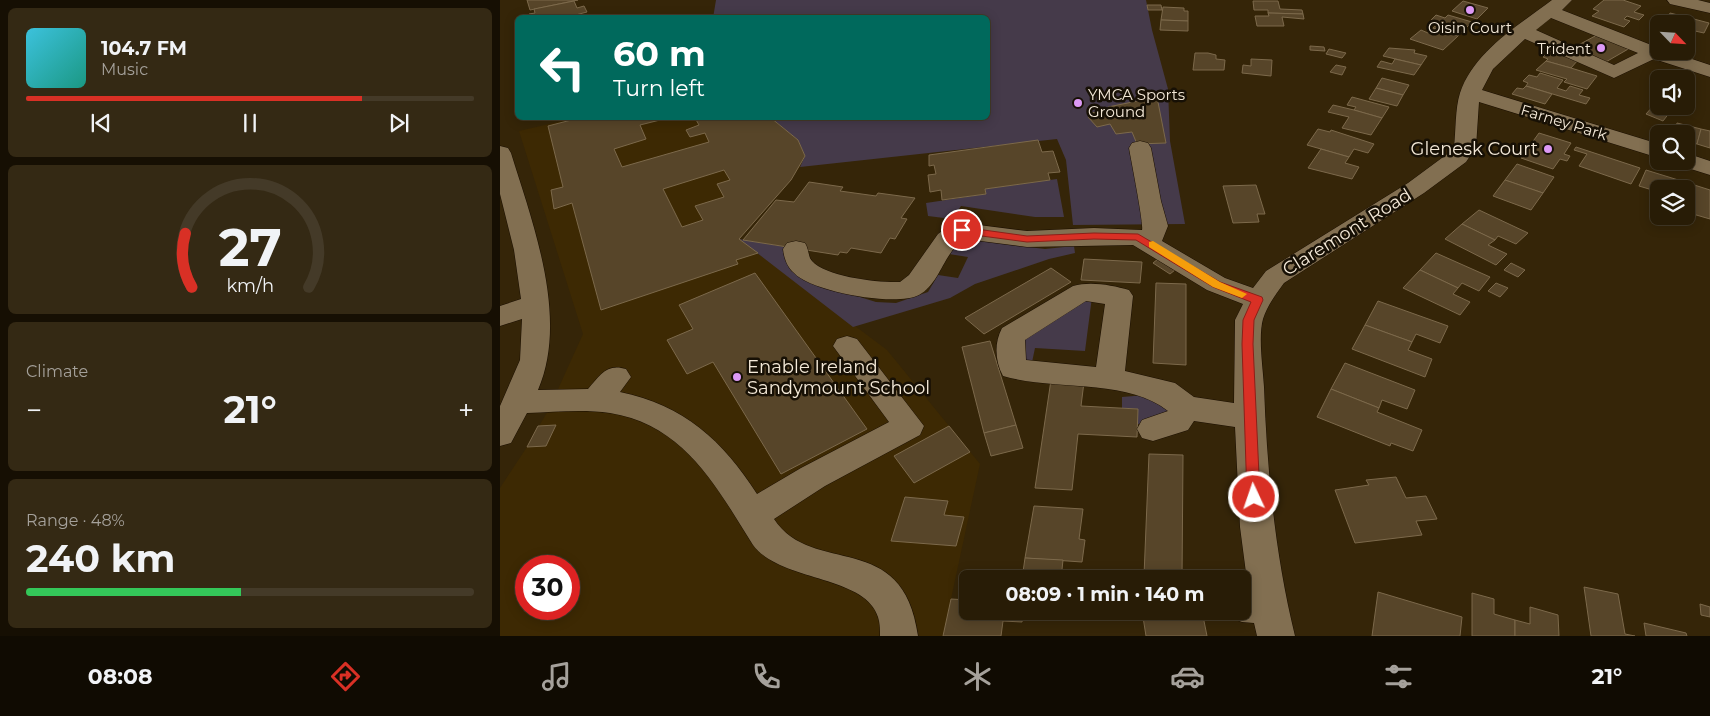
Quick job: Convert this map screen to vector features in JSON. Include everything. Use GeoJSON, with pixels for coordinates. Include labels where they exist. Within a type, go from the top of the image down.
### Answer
{"type":"FeatureCollection","features":[{"type":"Feature","properties":{"kind":"street"},"geometry":{"type":"LineString","coordinates":[[1676,0],[1710,8]]}},
{"type":"Feature","properties":{"kind":"street"},"geometry":{"type":"LineString","coordinates":[[1556,5],[1681,62],[1710,71]]}},
{"type":"Feature","properties":{"kind":"street","name":"Claremont Road"},"geometry":{"type":"LineString","coordinates":[[1262,616],[1250,417],[1249,320],[1258,300],[1275,277],[1416,188],[1458,157],[1465,147],[1470,93],[1484,67],[1556,5]]}},
{"type":"Feature","properties":{"kind":"street"},"geometry":{"type":"LineString","coordinates":[[1524,32],[1614,72],[1647,56]]}},
{"type":"Feature","properties":{"kind":"street","name":"Farney Park"},"geometry":{"type":"LineString","coordinates":[[1470,93],[1650,148]]}},
{"type":"Feature","properties":{"kind":"street"},"geometry":{"type":"LineString","coordinates":[[1140,148],[1149,201],[1156,226],[1149,242]]}},
{"type":"Feature","properties":{"kind":"street"},"geometry":{"type":"LineString","coordinates":[[500,153],[523,233],[534,305],[536,350],[529,375],[500,434]]}},
{"type":"Feature","properties":{"kind":"street"},"geometry":{"type":"LineString","coordinates":[[1695,163],[1710,168]]}},
{"type":"Feature","properties":{"kind":"street"},"geometry":{"type":"LineString","coordinates":[[796,248],[798,260],[806,270],[867,290],[888,293],[909,290],[925,275],[947,237],[953,232],[962,230],[1027,239],[1094,236],[1138,237],[1216,284],[1258,300]]}},
{"type":"Feature","properties":{"kind":"street"},"geometry":{"type":"LineString","coordinates":[[500,316],[534,305]]}},
{"type":"Feature","properties":{"kind":"street"},"geometry":{"type":"LineString","coordinates":[[752,515],[813,478],[909,426],[847,346]]}},
{"type":"Feature","properties":{"kind":"street"},"geometry":{"type":"LineString","coordinates":[[1108,379],[1164,391],[1186,408],[1250,417]]}},
{"type":"Feature","properties":{"kind":"street"},"geometry":{"type":"LineString","coordinates":[[516,402],[606,389],[612,402],[636,409],[672,425],[698,442],[718,462],[772,543],[799,559],[862,576],[884,592],[896,614],[899,636]]}},
{"type":"Feature","properties":{"kind":"street"},"geometry":{"type":"LineString","coordinates":[[1154,429],[1177,422],[1186,408]]}},
{"type":"Feature","properties":{"kind":"shaded area","name":"YMCA Sports Ground"},"geometry":{"type":"Polygon","coordinates":[[[716,0],[1146,0],[1168,89],[1170,141],[1185,224],[1073,225],[1066,160],[1057,139],[800,167],[805,156],[798,140],[773,120],[990,120],[990,15],[714,15],[716,0]]]}},
{"type":"Feature","properties":{"kind":"shaded area","name":"Enable Ireland Sandymount School"},"geometry":{"type":"Polygon","coordinates":[[[566,120],[773,120],[798,140],[805,156],[800,167],[739,239],[887,350],[980,464],[943,636],[500,636],[500,488],[549,409],[583,334],[519,131],[566,120]]]}},
{"type":"Feature","properties":{"kind":"shaded area"},"geometry":{"type":"Polygon","coordinates":[[[1057,179],[1064,217],[1035,217],[961,206],[952,219],[928,216],[926,203],[986,194],[985,189],[1057,179]]]}},
{"type":"Feature","properties":{"kind":"shaded area"},"geometry":{"type":"Polygon","coordinates":[[[739,239],[791,248],[785,259],[791,271],[805,280],[876,302],[896,303],[928,292],[938,275],[958,278],[968,257],[949,254],[954,246],[981,241],[1045,249],[1074,246],[1075,253],[1049,259],[975,284],[950,298],[853,327],[739,239]]]}},
{"type":"Feature","properties":{"kind":"shaded area"},"geometry":{"type":"Polygon","coordinates":[[[1092,297],[1085,351],[1035,348],[1031,367],[1023,362],[1024,336],[1092,297]]]}},
{"type":"Feature","properties":{"kind":"shaded area"},"geometry":{"type":"Polygon","coordinates":[[[1146,395],[1168,404],[1169,413],[1151,425],[1138,424],[1138,409],[1122,408],[1122,397],[1146,395]]]}},
{"type":"Feature","properties":{"kind":"building"},"geometry":{"type":"Polygon","coordinates":[[[527,0],[578,0],[530,10],[527,0]]]}},
{"type":"Feature","properties":{"kind":"building"},"geometry":{"type":"Polygon","coordinates":[[[1604,0],[1623,0],[1641,6],[1634,12],[1644,15],[1639,20],[1627,16],[1624,19],[1630,21],[1624,27],[1592,16],[1599,11],[1593,9],[1604,0]]]}},
{"type":"Feature","properties":{"kind":"building"},"geometry":{"type":"Polygon","coordinates":[[[574,1],[577,8],[584,6],[587,12],[576,15],[529,15],[535,13],[534,9],[574,1]]]}},
{"type":"Feature","properties":{"kind":"building"},"geometry":{"type":"Polygon","coordinates":[[[1253,1],[1278,1],[1280,9],[1302,10],[1303,14],[1268,13],[1268,10],[1254,10],[1253,1]]]}},
{"type":"Feature","properties":{"kind":"building","name":"Oisin Court"},"geometry":{"type":"Polygon","coordinates":[[[1463,1],[1488,8],[1477,19],[1452,11],[1463,1]]]}},
{"type":"Feature","properties":{"kind":"building"},"geometry":{"type":"Polygon","coordinates":[[[1147,5],[1161,5],[1162,10],[1148,10],[1147,5]]]}},
{"type":"Feature","properties":{"kind":"building"},"geometry":{"type":"Polygon","coordinates":[[[1163,7],[1184,8],[1184,11],[1188,11],[1188,21],[1161,20],[1163,7]]]}},
{"type":"Feature","properties":{"kind":"building"},"geometry":{"type":"Polygon","coordinates":[[[1268,13],[1303,14],[1304,19],[1282,17],[1284,26],[1257,26],[1255,16],[1269,16],[1268,13]]]}},
{"type":"Feature","properties":{"kind":"building"},"geometry":{"type":"Polygon","coordinates":[[[1436,15],[1445,18],[1448,15],[1472,22],[1458,36],[1433,28],[1440,22],[1431,20],[1436,15]]]}},
{"type":"Feature","properties":{"kind":"building"},"geometry":{"type":"Polygon","coordinates":[[[1695,19],[1709,23],[1704,33],[1695,31],[1695,19]]]}},
{"type":"Feature","properties":{"kind":"building"},"geometry":{"type":"Polygon","coordinates":[[[1161,20],[1188,21],[1188,31],[1160,30],[1161,20]]]}},
{"type":"Feature","properties":{"kind":"building"},"geometry":{"type":"Polygon","coordinates":[[[1433,28],[1458,36],[1443,50],[1410,39],[1421,30],[1428,33],[1433,28]]]}},
{"type":"Feature","properties":{"kind":"building","name":"Trident"},"geometry":{"type":"Polygon","coordinates":[[[1597,35],[1630,48],[1604,63],[1571,49],[1597,35]]]}},
{"type":"Feature","properties":{"kind":"building"},"geometry":{"type":"Polygon","coordinates":[[[1310,46],[1324,47],[1325,51],[1310,50],[1310,46]]]}},
{"type":"Feature","properties":{"kind":"building"},"geometry":{"type":"Polygon","coordinates":[[[1389,48],[1415,50],[1414,53],[1427,56],[1421,65],[1383,56],[1389,48]]]}},
{"type":"Feature","properties":{"kind":"building"},"geometry":{"type":"Polygon","coordinates":[[[1329,49],[1346,53],[1342,58],[1326,54],[1329,49]]]}},
{"type":"Feature","properties":{"kind":"building"},"geometry":{"type":"Polygon","coordinates":[[[1549,51],[1578,60],[1571,68],[1546,61],[1548,59],[1543,57],[1549,51]]]}},
{"type":"Feature","properties":{"kind":"building"},"geometry":{"type":"Polygon","coordinates":[[[1195,53],[1208,53],[1216,55],[1216,59],[1225,60],[1224,70],[1193,70],[1195,53]]]}},
{"type":"Feature","properties":{"kind":"building"},"geometry":{"type":"Polygon","coordinates":[[[1251,59],[1272,60],[1271,76],[1242,73],[1243,65],[1251,66],[1251,59]]]}},
{"type":"Feature","properties":{"kind":"building"},"geometry":{"type":"Polygon","coordinates":[[[1395,59],[1421,65],[1414,75],[1377,67],[1381,61],[1392,64],[1395,59]]]}},
{"type":"Feature","properties":{"kind":"building"},"geometry":{"type":"Polygon","coordinates":[[[1546,61],[1597,76],[1587,89],[1564,82],[1567,79],[1536,70],[1546,61]]]}},
{"type":"Feature","properties":{"kind":"building"},"geometry":{"type":"Polygon","coordinates":[[[1336,65],[1346,67],[1342,75],[1330,72],[1336,65]]]}},
{"type":"Feature","properties":{"kind":"building"},"geometry":{"type":"Polygon","coordinates":[[[1540,73],[1563,80],[1557,88],[1566,91],[1570,86],[1583,90],[1579,95],[1590,98],[1586,104],[1526,86],[1528,83],[1523,81],[1529,75],[1537,77],[1540,73]]]}},
{"type":"Feature","properties":{"kind":"building"},"geometry":{"type":"Polygon","coordinates":[[[1382,78],[1409,85],[1403,95],[1376,88],[1382,78]]]}},
{"type":"Feature","properties":{"kind":"building"},"geometry":{"type":"Polygon","coordinates":[[[1526,86],[1552,94],[1545,104],[1512,94],[1517,88],[1523,89],[1526,86]]]}},
{"type":"Feature","properties":{"kind":"building"},"geometry":{"type":"Polygon","coordinates":[[[1376,88],[1403,95],[1397,106],[1369,99],[1376,88]]]}},
{"type":"Feature","properties":{"kind":"building"},"geometry":{"type":"Polygon","coordinates":[[[1157,97],[1166,143],[1137,144],[1132,132],[1116,134],[1110,124],[1097,127],[1088,117],[1092,115],[1091,113],[1111,110],[1108,107],[1157,97]]]}},
{"type":"Feature","properties":{"kind":"building"},"geometry":{"type":"Polygon","coordinates":[[[1352,97],[1389,107],[1382,118],[1354,110],[1356,107],[1347,105],[1352,97]]]}},
{"type":"Feature","properties":{"kind":"building"},"geometry":{"type":"Polygon","coordinates":[[[1333,105],[1382,118],[1371,135],[1342,128],[1349,117],[1328,112],[1333,105]]]}},
{"type":"Feature","properties":{"kind":"building"},"geometry":{"type":"Polygon","coordinates":[[[1650,110],[1650,115],[1668,115],[1663,121],[1646,114],[1650,110]]]}},
{"type":"Feature","properties":{"kind":"building"},"geometry":{"type":"Polygon","coordinates":[[[571,120],[660,120],[640,125],[646,139],[614,149],[622,167],[709,142],[705,133],[690,137],[686,130],[699,125],[696,120],[773,120],[798,140],[805,156],[791,180],[739,239],[758,253],[736,260],[738,264],[601,310],[572,203],[554,209],[551,190],[563,187],[548,126],[571,120]],[[724,170],[663,189],[682,227],[703,220],[695,206],[724,197],[717,184],[730,180],[724,170]]]}},
{"type":"Feature","properties":{"kind":"building"},"geometry":{"type":"Polygon","coordinates":[[[1695,128],[1701,129],[1697,144],[1695,143],[1695,128]]]}},
{"type":"Feature","properties":{"kind":"building"},"geometry":{"type":"Polygon","coordinates":[[[1318,129],[1330,132],[1331,130],[1374,144],[1368,153],[1354,149],[1349,157],[1307,145],[1318,129]]]}},
{"type":"Feature","properties":{"kind":"building"},"geometry":{"type":"Polygon","coordinates":[[[1701,129],[1710,131],[1710,148],[1697,144],[1701,129]]]}},
{"type":"Feature","properties":{"kind":"building","name":"Glenesk Court"},"geometry":{"type":"Polygon","coordinates":[[[1539,133],[1571,143],[1564,154],[1570,156],[1567,161],[1560,159],[1553,169],[1521,158],[1539,133]]]}},
{"type":"Feature","properties":{"kind":"building"},"geometry":{"type":"Polygon","coordinates":[[[1038,140],[1042,152],[1053,151],[1060,172],[1048,173],[1050,180],[985,189],[986,194],[942,200],[941,190],[930,192],[928,175],[936,174],[934,165],[929,166],[929,155],[1038,140]]]}},
{"type":"Feature","properties":{"kind":"building","name":"Glenesk Court"},"geometry":{"type":"Polygon","coordinates":[[[1576,147],[1640,168],[1631,184],[1579,166],[1587,154],[1574,150],[1576,147]]]}},
{"type":"Feature","properties":{"kind":"building"},"geometry":{"type":"Polygon","coordinates":[[[1321,149],[1349,157],[1345,163],[1359,167],[1352,179],[1308,168],[1321,149]]]}},
{"type":"Feature","properties":{"kind":"building"},"geometry":{"type":"Polygon","coordinates":[[[1517,164],[1554,177],[1543,193],[1505,180],[1517,164]]]}},
{"type":"Feature","properties":{"kind":"building"},"geometry":{"type":"Polygon","coordinates":[[[1646,170],[1678,180],[1650,180],[1650,189],[1639,186],[1646,170]]]}},
{"type":"Feature","properties":{"kind":"building"},"geometry":{"type":"Polygon","coordinates":[[[1505,180],[1543,193],[1531,210],[1493,196],[1505,180]]]}},
{"type":"Feature","properties":{"kind":"building"},"geometry":{"type":"Polygon","coordinates":[[[809,182],[843,187],[840,191],[876,196],[878,193],[915,198],[901,218],[907,219],[895,239],[890,238],[881,253],[851,248],[847,253],[840,252],[838,255],[743,240],[776,200],[794,202],[809,182]]]}},
{"type":"Feature","properties":{"kind":"building"},"geometry":{"type":"Polygon","coordinates":[[[1256,185],[1265,214],[1257,214],[1259,222],[1233,223],[1223,186],[1256,185]]]}},
{"type":"Feature","properties":{"kind":"building"},"geometry":{"type":"Polygon","coordinates":[[[1695,185],[1710,190],[1710,219],[1695,215],[1695,185]]]}},
{"type":"Feature","properties":{"kind":"building"},"geometry":{"type":"Polygon","coordinates":[[[1479,210],[1528,233],[1516,244],[1498,236],[1495,240],[1462,224],[1479,210]]]}},
{"type":"Feature","properties":{"kind":"building"},"geometry":{"type":"Polygon","coordinates":[[[1462,224],[1495,240],[1488,245],[1507,254],[1496,265],[1445,239],[1462,224]]]}},
{"type":"Feature","properties":{"kind":"building"},"geometry":{"type":"Polygon","coordinates":[[[1436,253],[1490,277],[1479,291],[1462,283],[1458,288],[1420,270],[1436,253]]]}},
{"type":"Feature","properties":{"kind":"building"},"geometry":{"type":"Polygon","coordinates":[[[1084,259],[1142,262],[1140,283],[1081,280],[1084,259]]]}},
{"type":"Feature","properties":{"kind":"building"},"geometry":{"type":"Polygon","coordinates":[[[1158,259],[1175,270],[1170,274],[1153,263],[1158,259]]]}},
{"type":"Feature","properties":{"kind":"building"},"geometry":{"type":"Polygon","coordinates":[[[1511,263],[1525,270],[1518,277],[1504,270],[1511,263]]]}},
{"type":"Feature","properties":{"kind":"building"},"geometry":{"type":"Polygon","coordinates":[[[1051,268],[1071,282],[984,334],[965,318],[1051,268]]]}},
{"type":"Feature","properties":{"kind":"building"},"geometry":{"type":"Polygon","coordinates":[[[1420,270],[1458,288],[1453,294],[1470,302],[1460,315],[1403,288],[1420,270]]]}},
{"type":"Feature","properties":{"kind":"building"},"geometry":{"type":"Polygon","coordinates":[[[755,273],[867,429],[781,474],[713,362],[687,374],[667,340],[693,329],[679,305],[755,273]]]}},
{"type":"Feature","properties":{"kind":"building"},"geometry":{"type":"Polygon","coordinates":[[[1156,283],[1186,284],[1186,365],[1153,363],[1156,283]]]}},
{"type":"Feature","properties":{"kind":"building"},"geometry":{"type":"Polygon","coordinates":[[[1496,283],[1508,288],[1500,297],[1488,291],[1496,283]]]}},
{"type":"Feature","properties":{"kind":"building"},"geometry":{"type":"Polygon","coordinates":[[[1378,301],[1448,326],[1440,343],[1416,334],[1412,342],[1365,325],[1378,301]]]}},
{"type":"Feature","properties":{"kind":"building"},"geometry":{"type":"Polygon","coordinates":[[[1365,325],[1412,342],[1408,350],[1432,359],[1425,377],[1352,349],[1365,325]]]}},
{"type":"Feature","properties":{"kind":"building"},"geometry":{"type":"Polygon","coordinates":[[[990,341],[1016,425],[984,433],[962,347],[990,341]]]}},
{"type":"Feature","properties":{"kind":"building"},"geometry":{"type":"Polygon","coordinates":[[[1345,363],[1415,390],[1407,409],[1382,400],[1379,408],[1331,389],[1345,363]]]}},
{"type":"Feature","properties":{"kind":"building"},"geometry":{"type":"Polygon","coordinates":[[[1051,380],[1084,382],[1081,406],[1138,409],[1137,437],[1078,434],[1072,490],[1035,488],[1051,380]]]}},
{"type":"Feature","properties":{"kind":"building"},"geometry":{"type":"Polygon","coordinates":[[[1331,389],[1379,408],[1377,412],[1422,430],[1413,451],[1391,443],[1390,446],[1317,417],[1331,389]]]}},
{"type":"Feature","properties":{"kind":"building"},"geometry":{"type":"Polygon","coordinates":[[[556,425],[546,446],[527,447],[538,426],[556,425]]]}},
{"type":"Feature","properties":{"kind":"building"},"geometry":{"type":"Polygon","coordinates":[[[1016,425],[1023,448],[991,456],[984,433],[1016,425]]]}},
{"type":"Feature","properties":{"kind":"building"},"geometry":{"type":"Polygon","coordinates":[[[949,426],[970,452],[914,483],[894,456],[949,426]]]}},
{"type":"Feature","properties":{"kind":"building"},"geometry":{"type":"Polygon","coordinates":[[[1149,454],[1183,455],[1182,570],[1144,570],[1149,454]]]}},
{"type":"Feature","properties":{"kind":"building"},"geometry":{"type":"Polygon","coordinates":[[[1396,477],[1406,498],[1426,496],[1437,519],[1416,521],[1422,535],[1355,543],[1335,490],[1369,485],[1366,480],[1396,477]]]}},
{"type":"Feature","properties":{"kind":"building"},"geometry":{"type":"Polygon","coordinates":[[[905,497],[948,501],[944,515],[964,517],[956,546],[891,541],[905,497]]]}},
{"type":"Feature","properties":{"kind":"building"},"geometry":{"type":"Polygon","coordinates":[[[1034,506],[1083,509],[1079,539],[1085,540],[1082,562],[1025,558],[1034,506]]]}},
{"type":"Feature","properties":{"kind":"building"},"geometry":{"type":"Polygon","coordinates":[[[1025,558],[1063,560],[1062,570],[1023,570],[1025,558]]]}},
{"type":"Feature","properties":{"kind":"building"},"geometry":{"type":"Polygon","coordinates":[[[1584,587],[1618,594],[1625,634],[1635,636],[1591,636],[1584,587]]]}},
{"type":"Feature","properties":{"kind":"building"},"geometry":{"type":"Polygon","coordinates":[[[1378,592],[1462,617],[1460,636],[1372,636],[1378,592]]]}},
{"type":"Feature","properties":{"kind":"building"},"geometry":{"type":"Polygon","coordinates":[[[1472,593],[1494,599],[1494,614],[1515,620],[1515,636],[1472,636],[1472,593]]]}},
{"type":"Feature","properties":{"kind":"building"},"geometry":{"type":"Polygon","coordinates":[[[951,599],[959,599],[959,620],[1022,620],[1022,622],[1003,621],[1001,636],[943,636],[951,599]]]}},
{"type":"Feature","properties":{"kind":"building"},"geometry":{"type":"Polygon","coordinates":[[[1700,604],[1710,607],[1710,617],[1701,615],[1700,604]]]}},
{"type":"Feature","properties":{"kind":"building"},"geometry":{"type":"Polygon","coordinates":[[[1530,607],[1558,615],[1559,636],[1515,636],[1515,620],[1530,624],[1530,607]]]}},
{"type":"Feature","properties":{"kind":"building"},"geometry":{"type":"Polygon","coordinates":[[[1143,620],[1204,620],[1207,636],[1146,636],[1143,620]]]}},
{"type":"Feature","properties":{"kind":"building"},"geometry":{"type":"Polygon","coordinates":[[[1644,623],[1686,633],[1687,636],[1646,636],[1644,623]]]}},
{"type":"Feature","properties":{"kind":"slow traffic"},"geometry":{"type":"LineString","coordinates":[[1153,244],[1166,255],[1216,284],[1242,294]]}},
{"type":"Feature","properties":{"kind":"place","name":"Oisin Court"},"geometry":{"type":"Point","coordinates":[1470,10]}},
{"type":"Feature","properties":{"kind":"place","name":"Trident"},"geometry":{"type":"Point","coordinates":[1601,48]}},
{"type":"Feature","properties":{"kind":"place","name":"YMCA Sports Ground"},"geometry":{"type":"Point","coordinates":[1078,103]}},
{"type":"Feature","properties":{"kind":"place","name":"Glenesk Court"},"geometry":{"type":"Point","coordinates":[1548,149]}},
{"type":"Feature","properties":{"kind":"place","name":"Enable Ireland Sandymount School"},"geometry":{"type":"Point","coordinates":[737,377]}},
{"type":"Feature","properties":{"kind":"route"},"geometry":{"type":"LineString","coordinates":[[962,230],[993,236],[1027,239],[1094,236],[1138,237],[1216,284],[1258,300],[1249,320],[1248,344],[1254,497]]}}]}
